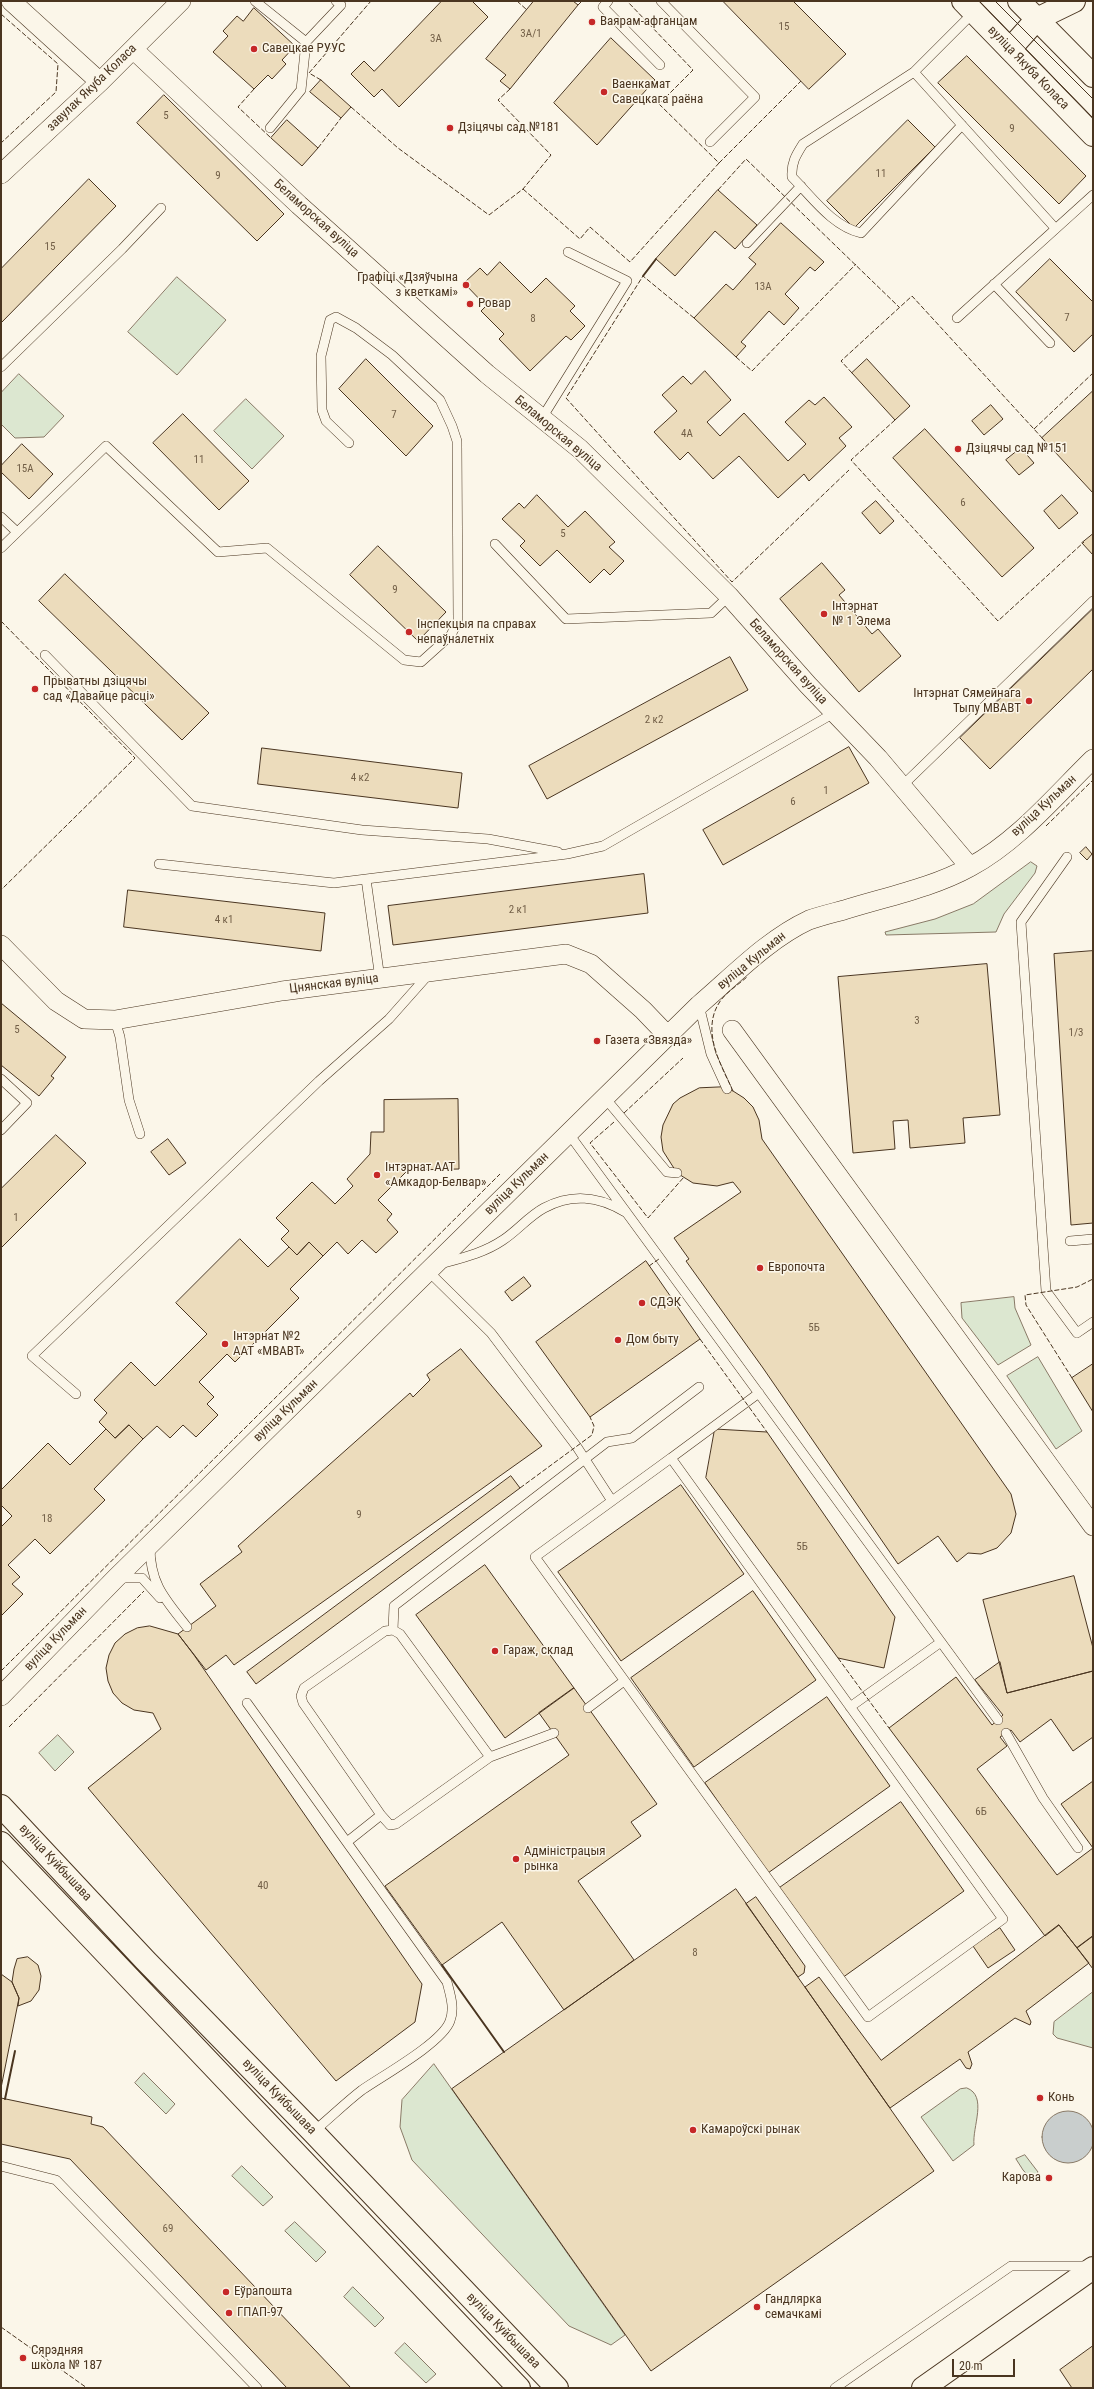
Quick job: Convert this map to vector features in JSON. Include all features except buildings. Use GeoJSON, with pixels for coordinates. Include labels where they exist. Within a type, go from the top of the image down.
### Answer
{"type":"FeatureCollection","features":[{"type":"Feature","properties":{"kind":"main road"},"geometry":{"type":"LineString","coordinates":[[1019,1],[1093,76]]}},
{"type":"Feature","properties":{"kind":"main road"},"geometry":{"type":"LineString","coordinates":[[1010,49],[1036,19],[1074,1]]}},
{"type":"Feature","properties":{"kind":"main road","name":"вуліца Якуба Коласа"},"geometry":{"type":"LineString","coordinates":[[968,7],[1093,135]]}},
{"type":"Feature","properties":{"kind":"main road","name":"вуліца Куйбышава"},"geometry":{"type":"LineString","coordinates":[[1,1806],[145,1960],[313,2132],[557,2388]]}},
{"type":"Feature","properties":{"kind":"main road","name":"вуліца Куйбышава"},"geometry":{"type":"LineString","coordinates":[[1,1843],[519,2388]]}},
{"type":"Feature","properties":{"kind":"main road"},"geometry":{"type":"LineString","coordinates":[[923,2388],[1093,2267]]}},
{"type":"Feature","properties":{"kind":"street"},"geometry":{"type":"LineString","coordinates":[[11,1],[100,82]]}},
{"type":"Feature","properties":{"kind":"street","name":"завулак Якуба Коласа"},"geometry":{"type":"LineString","coordinates":[[1,174],[100,82],[181,1]]}},
{"type":"Feature","properties":{"kind":"street","name":"Беламорская вуліца"},"geometry":{"type":"LineString","coordinates":[[133,49],[299,205],[487,374],[580,449],[729,596],[834,713],[878,758],[970,867]]}},
{"type":"Feature","properties":{"kind":"street","name":"вуліца Кульман"},"geometry":{"type":"LineString","coordinates":[[1,1696],[150,1544],[432,1269],[523,1177],[569,1134],[699,1005],[778,940],[810,920],[933,882],[970,867],[997,850],[1028,823],[1093,759]]}},
{"type":"Feature","properties":{"kind":"street","name":"Цнянская вуліца"},"geometry":{"type":"LineString","coordinates":[[1,945],[56,1001],[84,1019],[115,1020],[282,991],[566,954],[591,964],[643,1010],[668,1035]]}},
{"type":"Feature","properties":{"kind":"street"},"geometry":{"type":"LineString","coordinates":[[732,1030],[1093,1526]]}},
{"type":"Feature","properties":{"kind":"lane"},"geometry":{"type":"LineString","coordinates":[[255,1],[306,42]]}},
{"type":"Feature","properties":{"kind":"lane"},"geometry":{"type":"LineString","coordinates":[[270,128],[301,90],[306,42],[341,5],[336,1]]}},
{"type":"Feature","properties":{"kind":"lane"},"geometry":{"type":"LineString","coordinates":[[608,1],[603,7],[660,65]]}},
{"type":"Feature","properties":{"kind":"lane"},"geometry":{"type":"LineString","coordinates":[[661,1],[755,97],[710,142]]}},
{"type":"Feature","properties":{"kind":"lane"},"geometry":{"type":"LineString","coordinates":[[962,125],[861,233],[848,230],[836,223],[792,177],[791,169],[795,157],[803,144],[914,72],[968,7]]}},
{"type":"Feature","properties":{"kind":"lane"},"geometry":{"type":"LineString","coordinates":[[914,72],[1055,228]]}},
{"type":"Feature","properties":{"kind":"lane"},"geometry":{"type":"LineString","coordinates":[[747,243],[801,186]]}},
{"type":"Feature","properties":{"kind":"lane"},"geometry":{"type":"LineString","coordinates":[[957,318],[1093,195]]}},
{"type":"Feature","properties":{"kind":"lane"},"geometry":{"type":"LineString","coordinates":[[1,367],[122,250],[161,208]]}},
{"type":"Feature","properties":{"kind":"lane"},"geometry":{"type":"LineString","coordinates":[[542,418],[627,281],[568,252]]}},
{"type":"Feature","properties":{"kind":"lane"},"geometry":{"type":"LineString","coordinates":[[994,284],[1050,343]]}},
{"type":"Feature","properties":{"kind":"lane"},"geometry":{"type":"LineString","coordinates":[[1,548],[106,446],[218,552],[267,548],[404,660],[421,662],[451,635],[458,621],[457,441],[440,400],[392,355],[356,328],[336,317],[330,320],[321,356],[322,410],[326,421],[349,443]]}},
{"type":"Feature","properties":{"kind":"lane"},"geometry":{"type":"LineString","coordinates":[[1,516],[17,532]]}},
{"type":"Feature","properties":{"kind":"lane"},"geometry":{"type":"LineString","coordinates":[[496,544],[566,618],[711,613],[729,596]]}},
{"type":"Feature","properties":{"kind":"lane"},"geometry":{"type":"LineString","coordinates":[[902,786],[1093,601]]}},
{"type":"Feature","properties":{"kind":"lane"},"geometry":{"type":"LineString","coordinates":[[45,655],[192,806],[362,830],[488,839],[567,854]]}},
{"type":"Feature","properties":{"kind":"lane"},"geometry":{"type":"LineString","coordinates":[[159,864],[334,883],[567,854],[603,846],[834,713]]}},
{"type":"Feature","properties":{"kind":"lane"},"geometry":{"type":"LineString","coordinates":[[1067,857],[1021,922],[1046,1291],[1077,1333],[1093,1322]]}},
{"type":"Feature","properties":{"kind":"lane"},"geometry":{"type":"LineString","coordinates":[[366,879],[380,979]]}},
{"type":"Feature","properties":{"kind":"lane"},"geometry":{"type":"LineString","coordinates":[[76,1394],[32,1356],[319,1081],[389,1019],[430,972]]}},
{"type":"Feature","properties":{"kind":"lane"},"geometry":{"type":"LineString","coordinates":[[699,1005],[711,1054],[727,1089]]}},
{"type":"Feature","properties":{"kind":"lane"},"geometry":{"type":"LineString","coordinates":[[115,1020],[129,1100],[140,1134]]}},
{"type":"Feature","properties":{"kind":"lane"},"geometry":{"type":"LineString","coordinates":[[1,1079],[28,1102],[1,1130]]}},
{"type":"Feature","properties":{"kind":"lane"},"geometry":{"type":"LineString","coordinates":[[605,1098],[667,1172],[677,1173]]}},
{"type":"Feature","properties":{"kind":"lane"},"geometry":{"type":"LineString","coordinates":[[569,1134],[998,1720]]}},
{"type":"Feature","properties":{"kind":"lane"},"geometry":{"type":"LineString","coordinates":[[612,1501],[585,1460],[491,1333],[432,1269],[472,1256],[502,1240],[543,1208],[564,1200],[587,1197],[607,1201],[628,1214]]}},
{"type":"Feature","properties":{"kind":"lane"},"geometry":{"type":"LineString","coordinates":[[1070,1241],[1093,1239]]}},
{"type":"Feature","properties":{"kind":"lane"},"geometry":{"type":"LineString","coordinates":[[393,1630],[394,1606],[607,1442],[632,1438],[699,1387]]}},
{"type":"Feature","properties":{"kind":"lane"},"geometry":{"type":"LineString","coordinates":[[671,1458],[1003,1919],[868,2017],[535,1557],[759,1393]]}},
{"type":"Feature","properties":{"kind":"lane"},"geometry":{"type":"LineString","coordinates":[[116,1578],[142,1578],[186,1628],[159,1590],[150,1566],[150,1544]]}},
{"type":"Feature","properties":{"kind":"lane"},"geometry":{"type":"LineString","coordinates":[[490,1757],[400,1634],[393,1630],[385,1631],[304,1688],[301,1696],[303,1703],[381,1815],[390,1825],[396,1824],[490,1757],[554,1733]]}},
{"type":"Feature","properties":{"kind":"lane"},"geometry":{"type":"LineString","coordinates":[[850,1707],[941,1642]]}},
{"type":"Feature","properties":{"kind":"lane"},"geometry":{"type":"LineString","coordinates":[[588,1708],[624,1681]]}},
{"type":"Feature","properties":{"kind":"lane"},"geometry":{"type":"LineString","coordinates":[[247,1703],[447,1982],[452,1998],[450,2021],[444,2031],[419,2051],[360,2091],[313,2132]]}},
{"type":"Feature","properties":{"kind":"lane"},"geometry":{"type":"LineString","coordinates":[[1006,1733],[1043,1798],[1078,1848]]}},
{"type":"Feature","properties":{"kind":"lane"},"geometry":{"type":"LineString","coordinates":[[347,1842],[381,1815]]}},
{"type":"Feature","properties":{"kind":"lane"},"geometry":{"type":"LineString","coordinates":[[1,2166],[56,2180],[257,2388]]}},
{"type":"Feature","properties":{"kind":"lane"},"geometry":{"type":"LineString","coordinates":[[835,2388],[1011,2266],[1093,2267]]}},
{"type":"Feature","properties":{"kind":"green space"},"geometry":{"type":"Polygon","coordinates":[[[177,277],[226,320],[177,375],[128,332],[177,277]]]}},
{"type":"Feature","properties":{"kind":"green space"},"geometry":{"type":"Polygon","coordinates":[[[19,374],[64,416],[44,437],[15,438],[1,424],[1,393],[19,374]]]}},
{"type":"Feature","properties":{"kind":"green space"},"geometry":{"type":"Polygon","coordinates":[[[246,399],[284,436],[252,469],[214,431],[246,399]]]}},
{"type":"Feature","properties":{"kind":"green space"},"geometry":{"type":"Polygon","coordinates":[[[1031,862],[1037,866],[1035,873],[1004,914],[996,932],[886,935],[885,932],[935,919],[973,904],[1031,862]]]}},
{"type":"Feature","properties":{"kind":"green space"},"geometry":{"type":"Polygon","coordinates":[[[1014,1297],[1015,1308],[1031,1345],[998,1365],[962,1318],[961,1303],[1014,1297]]]}},
{"type":"Feature","properties":{"kind":"green space"},"geometry":{"type":"Polygon","coordinates":[[[1038,1357],[1082,1431],[1056,1449],[1007,1376],[1038,1357]]]}},
{"type":"Feature","properties":{"kind":"green space"},"geometry":{"type":"Polygon","coordinates":[[[58,1735],[74,1752],[55,1771],[39,1753],[58,1735]]]}},
{"type":"Feature","properties":{"kind":"green space"},"geometry":{"type":"Polygon","coordinates":[[[1093,1992],[1093,2048],[1057,2038],[1053,2034],[1054,2022],[1093,1992]]]}},
{"type":"Feature","properties":{"kind":"green space"},"geometry":{"type":"Polygon","coordinates":[[[434,2064],[625,2335],[611,2345],[569,2326],[412,2160],[400,2127],[402,2100],[434,2064]]]}},
{"type":"Feature","properties":{"kind":"green space"},"geometry":{"type":"Polygon","coordinates":[[[144,2073],[175,2104],[166,2114],[135,2083],[144,2073]]]}},
{"type":"Feature","properties":{"kind":"green space"},"geometry":{"type":"Polygon","coordinates":[[[967,2088],[973,2092],[977,2098],[978,2105],[974,2145],[953,2161],[921,2117],[960,2089],[967,2088]]]}},
{"type":"Feature","properties":{"kind":"green space"},"geometry":{"type":"Polygon","coordinates":[[[1025,2155],[1038,2172],[1032,2180],[1016,2159],[1025,2155]]]}},
{"type":"Feature","properties":{"kind":"green space"},"geometry":{"type":"Polygon","coordinates":[[[242,2166],[273,2197],[263,2206],[232,2176],[242,2166]]]}},
{"type":"Feature","properties":{"kind":"green space"},"geometry":{"type":"Polygon","coordinates":[[[295,2222],[326,2252],[316,2262],[285,2231],[295,2222]]]}},
{"type":"Feature","properties":{"kind":"green space"},"geometry":{"type":"Polygon","coordinates":[[[353,2287],[384,2318],[375,2327],[344,2297],[353,2287]]]}},
{"type":"Feature","properties":{"kind":"green space"},"geometry":{"type":"Polygon","coordinates":[[[405,2343],[436,2374],[426,2383],[395,2353],[405,2343]]]}},
{"type":"Feature","properties":{"kind":"shaded area"},"geometry":{"type":"Polygon","coordinates":[[[1068,2111],[1078,2113],[1086,2119],[1092,2127],[1094,2137],[1092,2147],[1086,2155],[1078,2161],[1068,2163],[1058,2161],[1050,2155],[1044,2147],[1042,2137],[1044,2127],[1050,2119],[1058,2113],[1068,2111]]]}},
{"type":"Feature","properties":{"kind":"tram line"},"geometry":{"type":"LineString","coordinates":[[979,1],[1093,118]]}},
{"type":"Feature","properties":{"kind":"tram line"},"geometry":{"type":"LineString","coordinates":[[995,1],[1093,99]]}},
{"type":"Feature","properties":{"kind":"fence"},"geometry":{"type":"LineString","coordinates":[[321,80],[309,73],[371,1]]}},
{"type":"Feature","properties":{"kind":"fence"},"geometry":{"type":"LineString","coordinates":[[517,1],[527,10]]}},
{"type":"Feature","properties":{"kind":"fence"},"geometry":{"type":"LineString","coordinates":[[578,5],[582,1]]}},
{"type":"Feature","properties":{"kind":"fence"},"geometry":{"type":"LineString","coordinates":[[523,189],[580,239],[590,227],[630,262],[719,163],[659,104],[693,70],[627,1]]}},
{"type":"Feature","properties":{"kind":"fence"},"geometry":{"type":"LineString","coordinates":[[1,14],[58,64],[56,92],[1,143]]}},
{"type":"Feature","properties":{"kind":"fence"},"geometry":{"type":"LineString","coordinates":[[719,163],[801,81]]}},
{"type":"Feature","properties":{"kind":"fence"},"geometry":{"type":"LineString","coordinates":[[254,89],[238,107],[271,138]]}},
{"type":"Feature","properties":{"kind":"fence"},"geometry":{"type":"LineString","coordinates":[[351,107],[398,148],[489,215],[523,189],[551,155],[498,100],[510,89]]}},
{"type":"Feature","properties":{"kind":"fence"},"geometry":{"type":"LineString","coordinates":[[318,148],[341,118]]}},
{"type":"Feature","properties":{"kind":"fence"},"geometry":{"type":"LineString","coordinates":[[718,190],[746,159],[899,307]]}},
{"type":"Feature","properties":{"kind":"fence"},"geometry":{"type":"LineString","coordinates":[[736,357],[752,371],[856,264]]}},
{"type":"Feature","properties":{"kind":"fence"},"geometry":{"type":"LineString","coordinates":[[694,318],[643,276],[566,398],[732,582],[849,470]]}},
{"type":"Feature","properties":{"kind":"fence"},"geometry":{"type":"LineString","coordinates":[[852,373],[841,361],[912,296],[1044,440]]}},
{"type":"Feature","properties":{"kind":"fence"},"geometry":{"type":"LineString","coordinates":[[1034,429],[1093,373]]}},
{"type":"Feature","properties":{"kind":"fence"},"geometry":{"type":"LineString","coordinates":[[895,420],[851,460],[998,621],[1084,542]]}},
{"type":"Feature","properties":{"kind":"fence"},"geometry":{"type":"LineString","coordinates":[[1,621],[135,758],[1,890]]}},
{"type":"Feature","properties":{"kind":"fence"},"geometry":{"type":"LineString","coordinates":[[1046,826],[1093,780]]}},
{"type":"Feature","properties":{"kind":"fence"},"geometry":{"type":"LineString","coordinates":[[733,1091],[714,1046],[712,1023],[715,1011],[721,1000],[747,977]]}},
{"type":"Feature","properties":{"kind":"fence"},"geometry":{"type":"LineString","coordinates":[[624,1113],[683,1058]]}},
{"type":"Feature","properties":{"kind":"fence"},"geometry":{"type":"LineString","coordinates":[[614,1122],[590,1143],[648,1218],[684,1177]]}},
{"type":"Feature","properties":{"kind":"fence"},"geometry":{"type":"LineString","coordinates":[[1,1671],[500,1174]]}},
{"type":"Feature","properties":{"kind":"fence"},"geometry":{"type":"LineString","coordinates":[[649,1266],[659,1259]]}},
{"type":"Feature","properties":{"kind":"fence"},"geometry":{"type":"LineString","coordinates":[[1072,1378],[1026,1305],[1025,1295],[1077,1287],[1093,1279]]}},
{"type":"Feature","properties":{"kind":"fence"},"geometry":{"type":"LineString","coordinates":[[700,1339],[767,1432]]}},
{"type":"Feature","properties":{"kind":"fence"},"geometry":{"type":"LineString","coordinates":[[520,1488],[592,1435],[594,1426],[590,1417]]}},
{"type":"Feature","properties":{"kind":"fence"},"geometry":{"type":"LineString","coordinates":[[9,1727],[144,1591]]}},
{"type":"Feature","properties":{"kind":"fence"},"geometry":{"type":"LineString","coordinates":[[838,1658],[889,1728]]}},
{"type":"Feature","properties":{"kind":"fence"},"geometry":{"type":"LineString","coordinates":[[1,2327],[87,2388]]}},
{"type":"Feature","properties":{"kind":"wall"},"geometry":{"type":"LineString","coordinates":[[643,276],[656,259]]}},
{"type":"Feature","properties":{"kind":"wall"},"geometry":{"type":"LineString","coordinates":[[442,1965],[504,2052]]}},
{"type":"Feature","properties":{"kind":"wall"},"geometry":{"type":"LineString","coordinates":[[5,2099],[15,2051]]}},
{"type":"Feature","properties":{"kind":"place","name":"Ваярам-афганцам"},"geometry":{"type":"Point","coordinates":[592,22]}},
{"type":"Feature","properties":{"kind":"place","name":"Савецкае РУУС"},"geometry":{"type":"Point","coordinates":[254,49]}},
{"type":"Feature","properties":{"kind":"place","name":"Ваенкамат Савецкага раёна"},"geometry":{"type":"Point","coordinates":[604,92]}},
{"type":"Feature","properties":{"kind":"place","name":"Дзіцячы сад №181"},"geometry":{"type":"Point","coordinates":[450,128]}},
{"type":"Feature","properties":{"kind":"place","name":"Графіці «Дзяўчына з кветкамі»"},"geometry":{"type":"Point","coordinates":[466,285]}},
{"type":"Feature","properties":{"kind":"place","name":"Ровар"},"geometry":{"type":"Point","coordinates":[470,304]}},
{"type":"Feature","properties":{"kind":"place","name":"Дзіцячы сад №151"},"geometry":{"type":"Point","coordinates":[958,449]}},
{"type":"Feature","properties":{"kind":"place","name":"Інтэрнат № 1 Элема"},"geometry":{"type":"Point","coordinates":[824,614]}},
{"type":"Feature","properties":{"kind":"place","name":"Інспекцыя па справах непаўналетніх"},"geometry":{"type":"Point","coordinates":[409,632]}},
{"type":"Feature","properties":{"kind":"place","name":"Прыватны дзіцячы сад «Давайце расці»"},"geometry":{"type":"Point","coordinates":[35,689]}},
{"type":"Feature","properties":{"kind":"place","name":"Інтэрнат Сямейнага Тыпу МВАВТ"},"geometry":{"type":"Point","coordinates":[1029,701]}},
{"type":"Feature","properties":{"kind":"place","name":"Газета «Звязда»"},"geometry":{"type":"Point","coordinates":[597,1041]}},
{"type":"Feature","properties":{"kind":"place","name":"Інтэрнат ААТ «Амкадор-Белвар»"},"geometry":{"type":"Point","coordinates":[377,1175]}},
{"type":"Feature","properties":{"kind":"place","name":"Европочта"},"geometry":{"type":"Point","coordinates":[760,1268]}},
{"type":"Feature","properties":{"kind":"place","name":"СДЭК"},"geometry":{"type":"Point","coordinates":[642,1303]}},
{"type":"Feature","properties":{"kind":"place","name":"Дом быту"},"geometry":{"type":"Point","coordinates":[618,1340]}},
{"type":"Feature","properties":{"kind":"place","name":"Інтэрнат №2 ААТ «МВАВТ»"},"geometry":{"type":"Point","coordinates":[225,1344]}},
{"type":"Feature","properties":{"kind":"place","name":"Гараж, склад"},"geometry":{"type":"Point","coordinates":[495,1651]}},
{"type":"Feature","properties":{"kind":"place","name":"Адміністрацыя рынка"},"geometry":{"type":"Point","coordinates":[516,1859]}},
{"type":"Feature","properties":{"kind":"place","name":"Конь"},"geometry":{"type":"Point","coordinates":[1040,2098]}},
{"type":"Feature","properties":{"kind":"place","name":"Камароўскі рынак"},"geometry":{"type":"Point","coordinates":[693,2130]}},
{"type":"Feature","properties":{"kind":"place","name":"Карова"},"geometry":{"type":"Point","coordinates":[1049,2178]}},
{"type":"Feature","properties":{"kind":"place","name":"Еўрапошта"},"geometry":{"type":"Point","coordinates":[226,2292]}},
{"type":"Feature","properties":{"kind":"place","name":"Гандлярка семачкамі"},"geometry":{"type":"Point","coordinates":[757,2307]}},
{"type":"Feature","properties":{"kind":"place","name":"ГПАП-97"},"geometry":{"type":"Point","coordinates":[229,2313]}},
{"type":"Feature","properties":{"kind":"place","name":"Сярэдняя школа № 187"},"geometry":{"type":"Point","coordinates":[23,2358]}}]}
